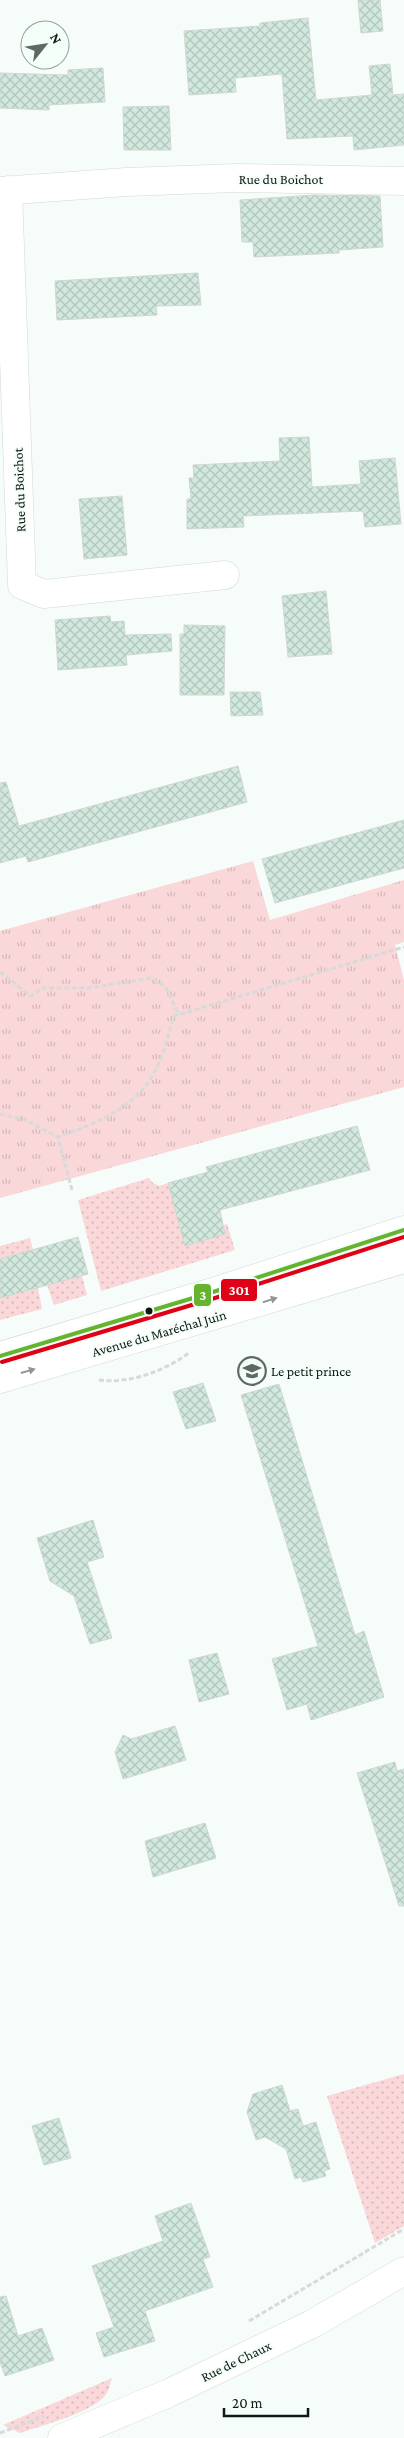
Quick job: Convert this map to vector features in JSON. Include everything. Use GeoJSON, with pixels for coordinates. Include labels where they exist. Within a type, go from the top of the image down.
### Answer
{"type":"FeatureCollection","features":[{"type":"Feature","properties":{"kind":"street","name":"Rue du Boichot"},"geometry":{"type":"LineString","coordinates":[[225,575],[44,594],[22,585],[4,190],[236,178],[361,178],[404,181]]}},
{"type":"Feature","properties":{"kind":"street","name":"Avenue du Maréchal Juin"},"geometry":{"type":"LineString","coordinates":[[0,1356],[213,1292],[404,1230]]}},
{"type":"Feature","properties":{"kind":"street","name":"Avenue du Maréchal Juin"},"geometry":{"type":"LineString","coordinates":[[0,1379],[404,1259]]}},
{"type":"Feature","properties":{"kind":"street","name":"Rue de Chaux"},"geometry":{"type":"LineString","coordinates":[[62,2438],[169,2393],[312,2324],[404,2271]]}},
{"type":"Feature","properties":{"kind":"path"},"geometry":{"type":"LineString","coordinates":[[58,1137],[100,1120],[132,1100],[144,1088],[155,1072],[174,1016],[404,947]]}},
{"type":"Feature","properties":{"kind":"path"},"geometry":{"type":"LineString","coordinates":[[0,972],[31,996],[42,988],[89,988],[151,978],[165,986],[179,1015]]}},
{"type":"Feature","properties":{"kind":"path"},"geometry":{"type":"LineString","coordinates":[[0,1114],[23,1119],[58,1137],[72,1190]]}},
{"type":"Feature","properties":{"kind":"path"},"geometry":{"type":"LineString","coordinates":[[245,2323],[404,2229]]}},
{"type":"Feature","properties":{"kind":"path"},"geometry":{"type":"LineString","coordinates":[[0,2433],[45,2415]]}},
{"type":"Feature","properties":{"kind":"green space"},"geometry":{"type":"Polygon","coordinates":[[[253,861],[270,920],[404,880],[404,942],[395,945],[404,980],[404,1087],[0,1198],[0,931],[253,861]]]}},
{"type":"Feature","properties":{"kind":"green space"},"geometry":{"type":"Polygon","coordinates":[[[149,1178],[159,1186],[168,1183],[185,1245],[225,1234],[224,1225],[227,1224],[235,1250],[101,1291],[78,1200],[149,1178]]]}},
{"type":"Feature","properties":{"kind":"green space"},"geometry":{"type":"Polygon","coordinates":[[[30,1238],[33,1250],[0,1259],[0,1246],[30,1238]]]}},
{"type":"Feature","properties":{"kind":"green space"},"geometry":{"type":"Polygon","coordinates":[[[82,1276],[87,1295],[54,1305],[47,1285],[82,1276]]]}},
{"type":"Feature","properties":{"kind":"green space"},"geometry":{"type":"Polygon","coordinates":[[[38,1288],[42,1309],[0,1320],[0,1298],[38,1288]]]}},
{"type":"Feature","properties":{"kind":"green space"},"geometry":{"type":"Polygon","coordinates":[[[404,2074],[404,2226],[375,2243],[327,2096],[404,2074]]]}},
{"type":"Feature","properties":{"kind":"green space"},"geometry":{"type":"Polygon","coordinates":[[[112,2378],[107,2393],[91,2407],[80,2412],[20,2433],[3,2425],[112,2378]]]}},
{"type":"Feature","properties":{"kind":"building"},"geometry":{"type":"Polygon","coordinates":[[[358,0],[380,0],[383,31],[361,33],[358,0]]]}},
{"type":"Feature","properties":{"kind":"building"},"geometry":{"type":"Polygon","coordinates":[[[308,18],[316,100],[372,95],[369,66],[390,64],[393,95],[404,94],[404,145],[354,150],[353,136],[287,139],[282,74],[235,78],[236,92],[189,95],[184,31],[260,26],[260,23],[308,18]]]}},
{"type":"Feature","properties":{"kind":"building"},"geometry":{"type":"Polygon","coordinates":[[[103,68],[105,102],[49,105],[49,110],[0,108],[0,73],[68,75],[68,70],[103,68]]]}},
{"type":"Feature","properties":{"kind":"building"},"geometry":{"type":"Polygon","coordinates":[[[169,106],[171,150],[124,150],[123,107],[169,106]]]}},
{"type":"Feature","properties":{"kind":"building"},"geometry":{"type":"Polygon","coordinates":[[[314,195],[380,196],[383,247],[339,250],[339,253],[254,257],[253,242],[242,242],[240,200],[314,195]]]}},
{"type":"Feature","properties":{"kind":"building"},"geometry":{"type":"Polygon","coordinates":[[[198,273],[201,305],[156,306],[157,315],[57,320],[55,281],[198,273]]]}},
{"type":"Feature","properties":{"kind":"building"},"geometry":{"type":"Polygon","coordinates":[[[309,437],[312,487],[361,484],[359,461],[395,458],[401,524],[365,527],[363,511],[243,516],[244,527],[187,529],[187,499],[191,499],[189,478],[194,478],[193,465],[280,461],[279,438],[309,437]]]}},
{"type":"Feature","properties":{"kind":"building"},"geometry":{"type":"Polygon","coordinates":[[[122,496],[127,555],[84,559],[79,499],[122,496]]]}},
{"type":"Feature","properties":{"kind":"building"},"geometry":{"type":"Polygon","coordinates":[[[326,591],[332,654],[288,657],[282,596],[326,591]]]}},
{"type":"Feature","properties":{"kind":"building"},"geometry":{"type":"Polygon","coordinates":[[[110,616],[111,622],[124,621],[125,635],[171,634],[172,651],[126,655],[127,665],[58,670],[55,620],[110,616]]]}},
{"type":"Feature","properties":{"kind":"building"},"geometry":{"type":"Polygon","coordinates":[[[184,625],[225,626],[224,695],[180,695],[180,634],[184,634],[184,625]]]}},
{"type":"Feature","properties":{"kind":"building"},"geometry":{"type":"Polygon","coordinates":[[[230,692],[260,692],[263,715],[231,716],[230,692]]]}},
{"type":"Feature","properties":{"kind":"building"},"geometry":{"type":"Polygon","coordinates":[[[238,766],[247,802],[28,862],[26,856],[0,863],[0,783],[6,782],[19,826],[238,766]]]}},
{"type":"Feature","properties":{"kind":"building"},"geometry":{"type":"Polygon","coordinates":[[[404,820],[404,868],[275,903],[262,859],[404,820]]]}},
{"type":"Feature","properties":{"kind":"building"},"geometry":{"type":"Polygon","coordinates":[[[357,1126],[370,1170],[220,1210],[225,1234],[185,1246],[168,1183],[208,1172],[206,1167],[357,1126]]]}},
{"type":"Feature","properties":{"kind":"building"},"geometry":{"type":"Polygon","coordinates":[[[78,1237],[88,1274],[0,1298],[0,1259],[78,1237]]]}},
{"type":"Feature","properties":{"kind":"building"},"geometry":{"type":"Polygon","coordinates":[[[203,1383],[216,1421],[186,1429],[173,1392],[203,1383]]]}},
{"type":"Feature","properties":{"kind":"building"},"geometry":{"type":"Polygon","coordinates":[[[279,1384],[355,1635],[364,1631],[384,1697],[311,1720],[307,1704],[287,1710],[272,1659],[318,1646],[241,1395],[279,1384]]]}},
{"type":"Feature","properties":{"kind":"building"},"geometry":{"type":"Polygon","coordinates":[[[93,1520],[104,1557],[87,1562],[112,1638],[90,1644],[74,1596],[50,1581],[37,1538],[93,1520]]]}},
{"type":"Feature","properties":{"kind":"building"},"geometry":{"type":"Polygon","coordinates":[[[217,1653],[229,1694],[199,1702],[189,1660],[217,1653]]]}},
{"type":"Feature","properties":{"kind":"building"},"geometry":{"type":"Polygon","coordinates":[[[175,1726],[186,1760],[123,1779],[115,1752],[123,1735],[131,1739],[175,1726]]]}},
{"type":"Feature","properties":{"kind":"building"},"geometry":{"type":"Polygon","coordinates":[[[395,1762],[397,1771],[404,1769],[404,1906],[399,1906],[357,1773],[395,1762]]]}},
{"type":"Feature","properties":{"kind":"building"},"geometry":{"type":"Polygon","coordinates":[[[205,1823],[216,1858],[153,1877],[145,1841],[205,1823]]]}},
{"type":"Feature","properties":{"kind":"building"},"geometry":{"type":"Polygon","coordinates":[[[282,2085],[290,2111],[298,2109],[303,2126],[316,2122],[330,2169],[324,2171],[326,2176],[303,2182],[301,2177],[295,2179],[286,2149],[265,2137],[256,2140],[247,2112],[253,2094],[282,2085]]]}},
{"type":"Feature","properties":{"kind":"building"},"geometry":{"type":"Polygon","coordinates":[[[59,2118],[71,2158],[44,2165],[32,2126],[59,2118]]]}},
{"type":"Feature","properties":{"kind":"building"},"geometry":{"type":"Polygon","coordinates":[[[191,2203],[210,2257],[203,2259],[213,2287],[145,2311],[155,2341],[104,2357],[96,2333],[114,2327],[92,2266],[163,2241],[155,2216],[191,2203]]]}},
{"type":"Feature","properties":{"kind":"building"},"geometry":{"type":"Polygon","coordinates":[[[6,2296],[18,2336],[42,2328],[54,2360],[5,2376],[0,2362],[0,2297],[6,2296]]]}},
{"type":"Feature","properties":{"kind":"transit line","name":"3"},"geometry":{"type":"LineString","coordinates":[[0,1356],[213,1292],[404,1230]]}},
{"type":"Feature","properties":{"kind":"transit line","name":"301"},"geometry":{"type":"LineString","coordinates":[[2,1362],[215,1298],[404,1237]]}},
{"type":"Feature","properties":{"kind":"place","name":"Le petit prince"},"geometry":{"type":"Point","coordinates":[252,1371]}}]}
